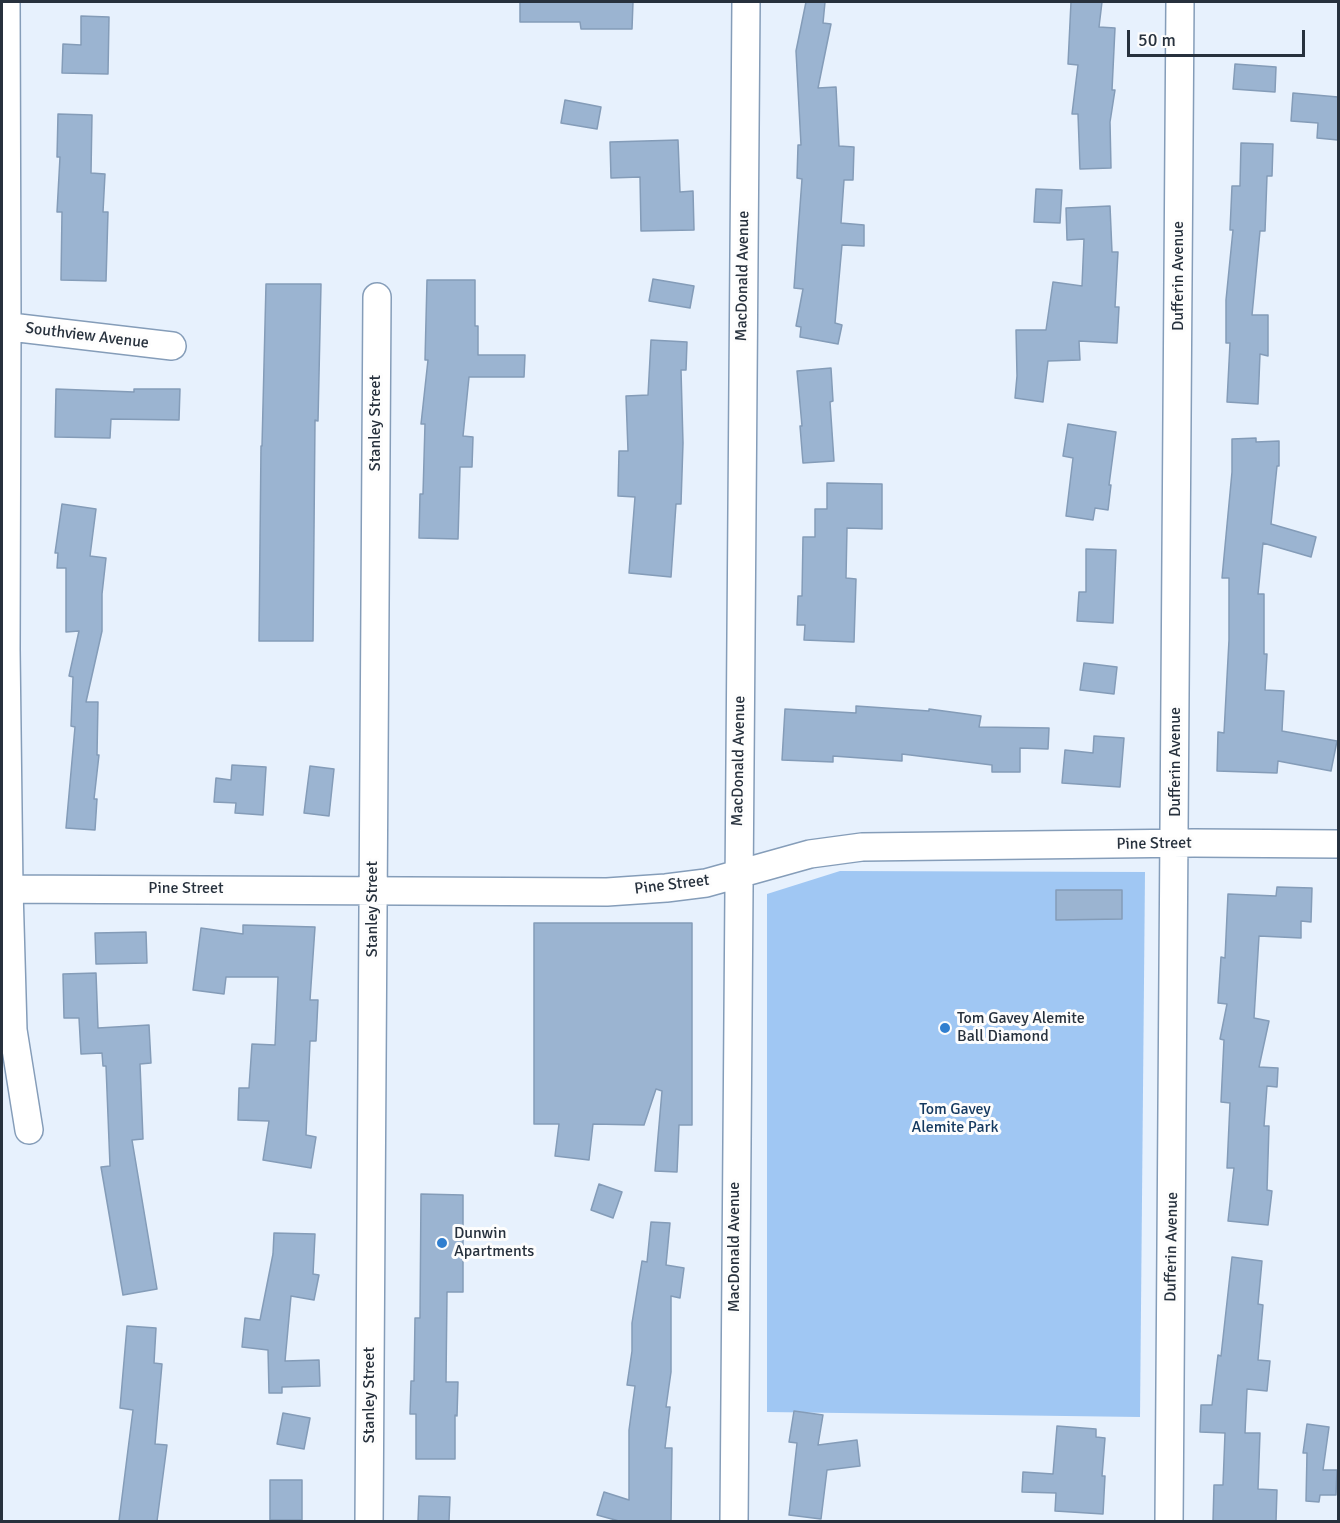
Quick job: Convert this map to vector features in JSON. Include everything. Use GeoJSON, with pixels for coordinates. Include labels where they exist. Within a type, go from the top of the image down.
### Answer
{"type":"FeatureCollection","features":[{"type":"Feature","properties":{"kind":"street"},"geometry":{"type":"LineString","coordinates":[[6,2],[5,889],[13,1030],[29,1130]]}},
{"type":"Feature","properties":{"kind":"street","name":"MacDonald Avenue"},"geometry":{"type":"LineString","coordinates":[[734,1521],[737,874],[746,2]]}},
{"type":"Feature","properties":{"kind":"street","name":"Dufferin Avenue"},"geometry":{"type":"LineString","coordinates":[[1169,1521],[1176,843],[1180,2]]}},
{"type":"Feature","properties":{"kind":"street","name":"Stanley Street"},"geometry":{"type":"LineString","coordinates":[[369,1521],[377,297]]}},
{"type":"Feature","properties":{"kind":"street","name":"Southview Avenue"},"geometry":{"type":"LineString","coordinates":[[4,326],[172,346]]}},
{"type":"Feature","properties":{"kind":"street","name":"Pine Street"},"geometry":{"type":"LineString","coordinates":[[5,889],[607,892],[706,883],[810,855],[862,847],[1176,843],[1338,844]]}},
{"type":"Feature","properties":{"kind":"green space","name":"Tom Gavey Alemite Park"},"geometry":{"type":"Polygon","coordinates":[[[840,871],[1145,872],[1140,1417],[767,1412],[767,894],[840,871]]]}},
{"type":"Feature","properties":{"kind":"building"},"geometry":{"type":"Polygon","coordinates":[[[520,2],[633,2],[632,29],[581,29],[580,22],[520,22],[520,2]]]}},
{"type":"Feature","properties":{"kind":"building"},"geometry":{"type":"Polygon","coordinates":[[[806,2],[825,2],[823,23],[831,24],[818,88],[836,87],[839,146],[854,147],[853,180],[844,180],[841,223],[864,225],[864,246],[842,245],[835,323],[842,325],[838,344],[800,337],[801,327],[796,326],[803,289],[794,288],[802,179],[797,178],[798,145],[801,145],[796,51],[806,2]]]}},
{"type":"Feature","properties":{"kind":"building"},"geometry":{"type":"Polygon","coordinates":[[[1071,2],[1102,2],[1099,27],[1115,28],[1112,90],[1115,90],[1110,122],[1111,168],[1080,169],[1078,114],[1072,114],[1078,65],[1068,64],[1071,2]]]}},
{"type":"Feature","properties":{"kind":"building"},"geometry":{"type":"Polygon","coordinates":[[[81,16],[109,17],[108,74],[62,73],[63,44],[81,45],[81,16]]]}},
{"type":"Feature","properties":{"kind":"building"},"geometry":{"type":"Polygon","coordinates":[[[1235,64],[1276,67],[1275,92],[1233,89],[1235,64]]]}},
{"type":"Feature","properties":{"kind":"building"},"geometry":{"type":"Polygon","coordinates":[[[1293,93],[1338,97],[1338,140],[1317,138],[1318,123],[1291,121],[1293,93]]]}},
{"type":"Feature","properties":{"kind":"building"},"geometry":{"type":"Polygon","coordinates":[[[565,100],[601,107],[597,129],[561,123],[565,100]]]}},
{"type":"Feature","properties":{"kind":"building"},"geometry":{"type":"Polygon","coordinates":[[[58,114],[92,115],[91,173],[105,174],[103,212],[108,212],[106,281],[61,280],[62,212],[57,212],[60,157],[57,157],[58,114]]]}},
{"type":"Feature","properties":{"kind":"building"},"geometry":{"type":"Polygon","coordinates":[[[678,140],[680,192],[693,191],[694,230],[641,231],[640,177],[611,178],[610,142],[678,140]]]}},
{"type":"Feature","properties":{"kind":"building"},"geometry":{"type":"Polygon","coordinates":[[[1241,143],[1273,144],[1272,176],[1267,176],[1265,231],[1260,231],[1252,315],[1268,315],[1268,356],[1260,354],[1258,404],[1227,402],[1230,343],[1226,343],[1226,300],[1233,230],[1230,230],[1232,186],[1240,186],[1241,143]]]}},
{"type":"Feature","properties":{"kind":"building"},"geometry":{"type":"Polygon","coordinates":[[[1036,189],[1062,190],[1060,223],[1034,222],[1036,189]]]}},
{"type":"Feature","properties":{"kind":"building"},"geometry":{"type":"Polygon","coordinates":[[[1110,206],[1112,252],[1118,252],[1115,307],[1119,307],[1117,343],[1079,341],[1080,360],[1048,361],[1043,402],[1015,398],[1016,330],[1046,330],[1053,282],[1082,286],[1084,239],[1067,240],[1066,208],[1110,206]]]}},
{"type":"Feature","properties":{"kind":"building"},"geometry":{"type":"Polygon","coordinates":[[[653,279],[694,286],[690,308],[649,301],[653,279]]]}},
{"type":"Feature","properties":{"kind":"building"},"geometry":{"type":"Polygon","coordinates":[[[427,280],[475,280],[475,326],[478,326],[478,355],[525,355],[524,377],[469,377],[463,436],[473,437],[472,467],[460,467],[458,539],[419,538],[425,424],[421,424],[428,360],[425,360],[427,280]]]}},
{"type":"Feature","properties":{"kind":"building"},"geometry":{"type":"Polygon","coordinates":[[[266,284],[321,284],[318,421],[315,420],[313,641],[259,641],[261,446],[266,284]]]}},
{"type":"Feature","properties":{"kind":"building"},"geometry":{"type":"Polygon","coordinates":[[[651,340],[687,342],[686,370],[681,370],[683,443],[681,504],[676,504],[671,577],[629,573],[635,497],[618,496],[619,451],[628,451],[626,396],[648,395],[651,340]]]}},
{"type":"Feature","properties":{"kind":"building"},"geometry":{"type":"Polygon","coordinates":[[[831,368],[833,401],[830,402],[834,461],[803,463],[797,371],[831,368]]]}},
{"type":"Feature","properties":{"kind":"building"},"geometry":{"type":"Polygon","coordinates":[[[56,389],[134,392],[134,389],[180,389],[179,420],[111,419],[110,438],[55,437],[56,389]]]}},
{"type":"Feature","properties":{"kind":"building"},"geometry":{"type":"Polygon","coordinates":[[[1068,424],[1116,432],[1108,510],[1095,508],[1093,520],[1066,516],[1073,458],[1063,456],[1068,424]]]}},
{"type":"Feature","properties":{"kind":"building"},"geometry":{"type":"Polygon","coordinates":[[[1256,438],[1256,442],[1279,441],[1279,466],[1277,466],[1271,524],[1316,537],[1311,557],[1263,543],[1258,594],[1264,594],[1264,654],[1267,654],[1265,690],[1284,691],[1282,731],[1337,741],[1331,771],[1278,761],[1277,773],[1217,771],[1218,732],[1224,733],[1229,640],[1229,578],[1222,578],[1232,472],[1232,439],[1256,438]]]}},
{"type":"Feature","properties":{"kind":"building"},"geometry":{"type":"Polygon","coordinates":[[[827,483],[882,484],[882,529],[847,528],[846,578],[856,579],[854,642],[804,640],[805,625],[797,625],[798,596],[802,596],[803,537],[815,537],[815,509],[827,509],[827,483]]]}},
{"type":"Feature","properties":{"kind":"building"},"geometry":{"type":"Polygon","coordinates":[[[62,504],[96,509],[90,556],[106,558],[102,594],[102,631],[86,702],[98,702],[97,755],[99,755],[94,799],[97,799],[95,830],[66,828],[75,727],[71,726],[73,677],[69,676],[79,631],[66,632],[66,568],[57,568],[58,553],[55,553],[62,504]]]}},
{"type":"Feature","properties":{"kind":"building"},"geometry":{"type":"Polygon","coordinates":[[[1086,549],[1116,550],[1113,623],[1077,621],[1079,592],[1086,592],[1086,549]]]}},
{"type":"Feature","properties":{"kind":"building"},"geometry":{"type":"Polygon","coordinates":[[[1084,663],[1117,667],[1114,694],[1080,690],[1084,663]]]}},
{"type":"Feature","properties":{"kind":"building"},"geometry":{"type":"Polygon","coordinates":[[[856,706],[929,711],[929,709],[981,716],[979,727],[1049,728],[1048,749],[1020,748],[1020,772],[992,772],[992,765],[902,754],[902,761],[833,756],[833,762],[782,760],[785,709],[856,713],[856,706]]]}},
{"type":"Feature","properties":{"kind":"building"},"geometry":{"type":"Polygon","coordinates":[[[1094,736],[1124,738],[1120,787],[1062,783],[1065,750],[1093,753],[1094,736]]]}},
{"type":"Feature","properties":{"kind":"building"},"geometry":{"type":"Polygon","coordinates":[[[232,765],[266,767],[263,815],[235,813],[236,803],[214,802],[216,778],[231,780],[232,765]]]}},
{"type":"Feature","properties":{"kind":"building"},"geometry":{"type":"Polygon","coordinates":[[[310,766],[334,769],[329,816],[304,813],[310,766]]]}},
{"type":"Feature","properties":{"kind":"building"},"geometry":{"type":"Polygon","coordinates":[[[1277,887],[1312,888],[1311,922],[1301,921],[1301,938],[1259,936],[1254,1018],[1269,1021],[1259,1067],[1278,1068],[1277,1087],[1267,1086],[1264,1126],[1269,1126],[1267,1190],[1272,1191],[1268,1225],[1228,1221],[1234,1168],[1227,1168],[1230,1103],[1221,1102],[1224,1040],[1220,1039],[1227,1004],[1218,1003],[1221,957],[1225,958],[1228,894],[1276,896],[1277,887]]]}},
{"type":"Feature","properties":{"kind":"building"},"geometry":{"type":"Polygon","coordinates":[[[1056,890],[1122,890],[1122,919],[1056,920],[1056,890]]]}},
{"type":"Feature","properties":{"kind":"building"},"geometry":{"type":"Polygon","coordinates":[[[534,923],[692,923],[692,1125],[679,1125],[677,1172],[655,1171],[662,1091],[656,1089],[644,1125],[593,1124],[589,1160],[555,1156],[559,1124],[534,1124],[534,923]]]}},
{"type":"Feature","properties":{"kind":"building"},"geometry":{"type":"Polygon","coordinates":[[[243,925],[315,927],[310,1000],[318,1000],[316,1041],[310,1041],[306,1135],[316,1137],[311,1168],[263,1160],[269,1121],[238,1120],[239,1088],[249,1088],[252,1044],[275,1045],[278,977],[226,977],[224,994],[193,990],[201,928],[243,934],[243,925]]]}},
{"type":"Feature","properties":{"kind":"building"},"geometry":{"type":"Polygon","coordinates":[[[146,932],[147,963],[96,964],[95,933],[146,932]]]}},
{"type":"Feature","properties":{"kind":"building"},"geometry":{"type":"Polygon","coordinates":[[[96,973],[98,1028],[149,1025],[151,1063],[140,1064],[143,1139],[132,1140],[157,1289],[123,1295],[101,1167],[110,1166],[106,1066],[103,1066],[102,1053],[81,1054],[79,1018],[64,1018],[63,974],[96,973]]]}},
{"type":"Feature","properties":{"kind":"building"},"geometry":{"type":"Polygon","coordinates":[[[599,1184],[622,1192],[613,1218],[591,1210],[599,1184]]]}},
{"type":"Feature","properties":{"kind":"building"},"geometry":{"type":"Polygon","coordinates":[[[421,1194],[463,1195],[463,1292],[447,1292],[446,1382],[458,1382],[455,1459],[416,1459],[416,1414],[410,1414],[411,1381],[414,1381],[415,1318],[420,1318],[421,1194]]]}},
{"type":"Feature","properties":{"kind":"building"},"geometry":{"type":"Polygon","coordinates":[[[651,1222],[670,1223],[666,1265],[684,1268],[680,1298],[671,1296],[671,1372],[666,1407],[670,1407],[665,1448],[672,1448],[671,1521],[619,1521],[597,1515],[604,1492],[629,1500],[629,1430],[635,1386],[627,1385],[632,1351],[632,1323],[642,1261],[647,1262],[651,1222]]]}},
{"type":"Feature","properties":{"kind":"building"},"geometry":{"type":"Polygon","coordinates":[[[274,1233],[315,1234],[313,1274],[319,1275],[314,1300],[291,1296],[285,1361],[319,1360],[320,1386],[282,1387],[282,1393],[269,1393],[268,1350],[242,1347],[245,1318],[260,1320],[273,1254],[274,1233]]]}},
{"type":"Feature","properties":{"kind":"building"},"geometry":{"type":"Polygon","coordinates":[[[1232,1257],[1262,1261],[1258,1304],[1263,1305],[1258,1360],[1270,1361],[1267,1391],[1247,1389],[1245,1433],[1260,1433],[1258,1489],[1277,1490],[1276,1521],[1213,1521],[1214,1485],[1223,1485],[1225,1433],[1200,1432],[1201,1405],[1212,1405],[1218,1355],[1221,1356],[1232,1257]]]}},
{"type":"Feature","properties":{"kind":"building"},"geometry":{"type":"Polygon","coordinates":[[[127,1326],[156,1328],[154,1363],[162,1364],[155,1444],[167,1445],[157,1521],[119,1521],[133,1410],[120,1408],[127,1326]]]}},
{"type":"Feature","properties":{"kind":"building"},"geometry":{"type":"Polygon","coordinates":[[[794,1411],[823,1415],[818,1445],[857,1440],[860,1466],[827,1470],[821,1519],[789,1515],[797,1443],[789,1442],[794,1411]]]}},
{"type":"Feature","properties":{"kind":"building"},"geometry":{"type":"Polygon","coordinates":[[[283,1413],[310,1418],[304,1449],[277,1444],[283,1413]]]}},
{"type":"Feature","properties":{"kind":"building"},"geometry":{"type":"Polygon","coordinates":[[[1307,1424],[1329,1427],[1323,1470],[1337,1470],[1336,1495],[1320,1495],[1319,1502],[1306,1501],[1307,1453],[1303,1453],[1307,1424]]]}},
{"type":"Feature","properties":{"kind":"building"},"geometry":{"type":"Polygon","coordinates":[[[1057,1426],[1096,1429],[1096,1437],[1105,1438],[1102,1476],[1105,1476],[1103,1514],[1055,1511],[1056,1493],[1022,1492],[1023,1472],[1053,1474],[1057,1426]]]}},
{"type":"Feature","properties":{"kind":"building"},"geometry":{"type":"Polygon","coordinates":[[[270,1480],[302,1480],[302,1520],[270,1520],[270,1480]]]}},
{"type":"Feature","properties":{"kind":"building"},"geometry":{"type":"Polygon","coordinates":[[[419,1496],[450,1497],[449,1521],[418,1521],[419,1496]]]}},
{"type":"Feature","properties":{"kind":"place","name":"Tom Gavey Alemite Ball Diamond"},"geometry":{"type":"Point","coordinates":[945,1028]}},
{"type":"Feature","properties":{"kind":"place","name":"Dunwin Apartments"},"geometry":{"type":"Point","coordinates":[442,1243]}}]}
